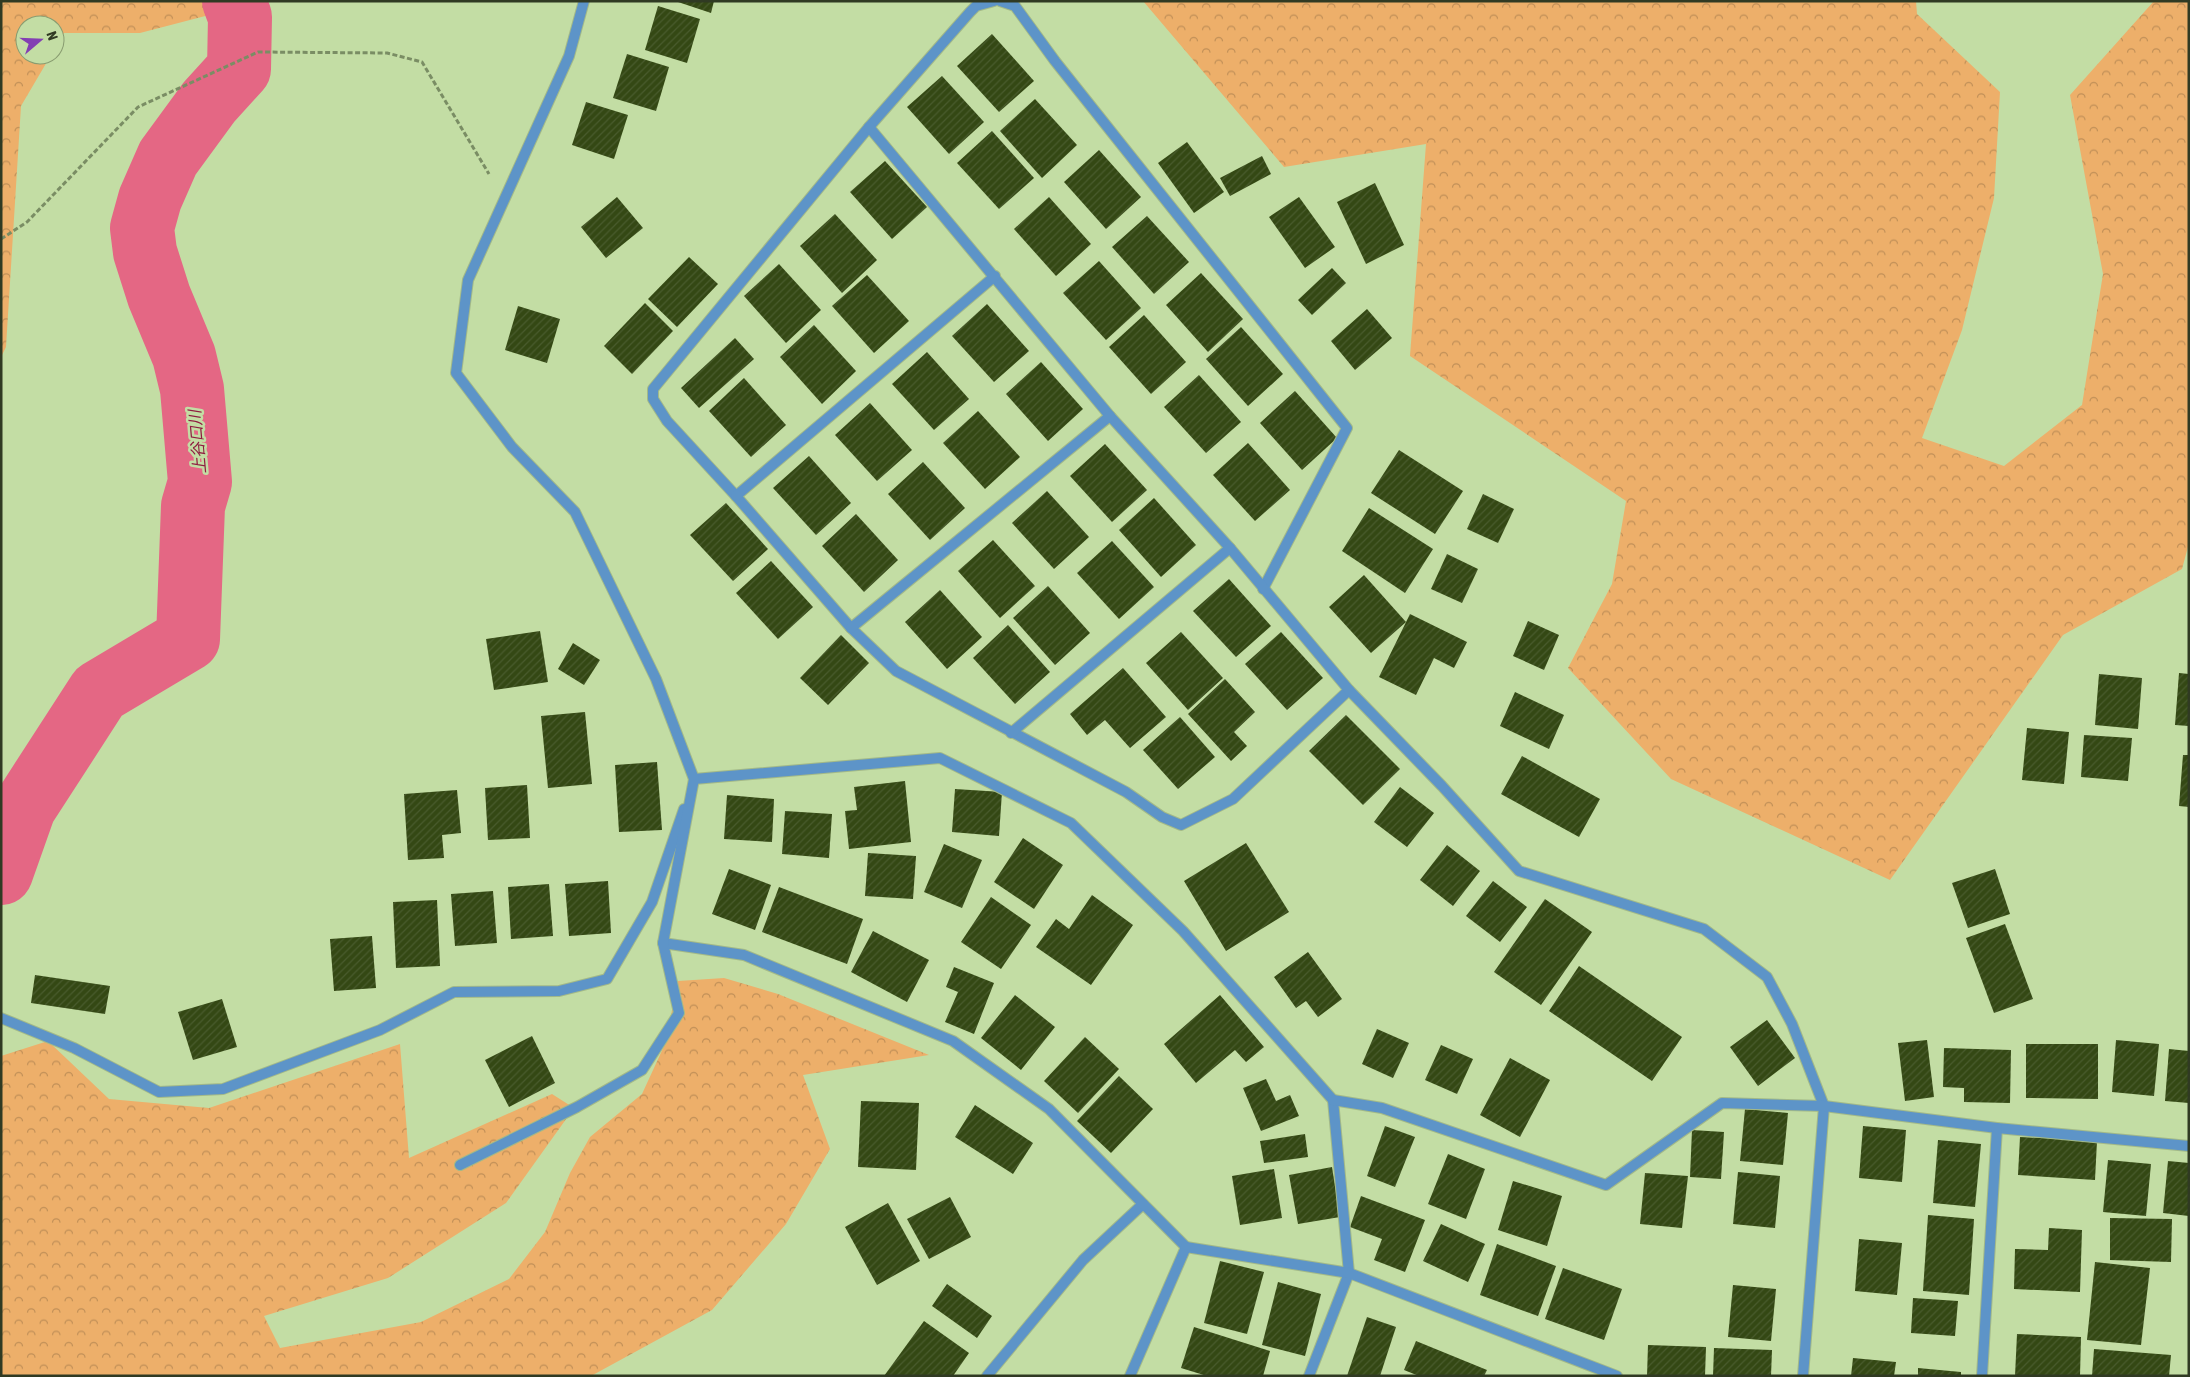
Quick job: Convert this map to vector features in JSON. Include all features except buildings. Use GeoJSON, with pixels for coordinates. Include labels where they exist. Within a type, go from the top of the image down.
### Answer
{"type":"FeatureCollection","features":[{"type":"Feature","properties":{"kind":"street"},"geometry":{"type":"LineString","coordinates":[[460,1165],[577,1107],[642,1070],[679,1013],[663,942],[694,779],[656,679],[575,512],[512,447],[456,374],[468,280],[569,56],[584,1]]}},
{"type":"Feature","properties":{"kind":"street"},"geometry":{"type":"LineString","coordinates":[[994,1],[976,6],[970,12],[869,127],[653,389],[653,399],[667,421],[736,496],[851,628],[896,671],[1126,792],[1162,818],[1181,825],[1233,799],[1349,690]]}},
{"type":"Feature","properties":{"kind":"street"},"geometry":{"type":"LineString","coordinates":[[1000,1],[1015,6],[1028,21],[1055,61],[1347,428],[1262,589]]}},
{"type":"Feature","properties":{"kind":"street"},"geometry":{"type":"LineString","coordinates":[[869,127],[1110,416],[1230,548],[1262,589],[1349,690],[1442,786],[1519,871],[1704,929],[1767,977],[1792,1024],[1824,1106],[1803,1376]]}},
{"type":"Feature","properties":{"kind":"street"},"geometry":{"type":"LineString","coordinates":[[736,496],[995,276]]}},
{"type":"Feature","properties":{"kind":"street"},"geometry":{"type":"LineString","coordinates":[[851,628],[1110,416]]}},
{"type":"Feature","properties":{"kind":"street"},"geometry":{"type":"LineString","coordinates":[[1011,733],[1230,548]]}},
{"type":"Feature","properties":{"kind":"street"},"geometry":{"type":"LineString","coordinates":[[694,779],[940,758],[1071,823],[1183,932],[1333,1100],[1349,1273],[1309,1376]]}},
{"type":"Feature","properties":{"kind":"street"},"geometry":{"type":"LineString","coordinates":[[1,1018],[74,1048],[158,1092],[223,1089],[380,1030],[454,992],[559,991],[607,979],[652,902],[694,779]]}},
{"type":"Feature","properties":{"kind":"street"},"geometry":{"type":"LineString","coordinates":[[663,942],[744,955],[953,1041],[1049,1110],[1186,1247],[1349,1273],[1617,1376]]}},
{"type":"Feature","properties":{"kind":"street"},"geometry":{"type":"LineString","coordinates":[[1333,1100],[1382,1108],[1606,1185],[1722,1103],[1824,1106],[1997,1128],[2189,1146]]}},
{"type":"Feature","properties":{"kind":"street"},"geometry":{"type":"LineString","coordinates":[[1982,1376],[1997,1128]]}},
{"type":"Feature","properties":{"kind":"street"},"geometry":{"type":"LineString","coordinates":[[987,1376],[1083,1260],[1144,1204]]}},
{"type":"Feature","properties":{"kind":"street"},"geometry":{"type":"LineString","coordinates":[[1130,1376],[1186,1247]]}},
{"type":"Feature","properties":{"kind":"path"},"geometry":{"type":"LineString","coordinates":[[1,239],[27,222],[138,108],[258,52],[388,53],[422,62],[505,200]]}},
{"type":"Feature","properties":{"kind":"green space"},"geometry":{"type":"Polygon","coordinates":[[[1,1],[209,1],[213,14],[140,33],[65,33],[65,15],[15,15],[15,65],[45,65],[21,106],[6,347],[1,357],[1,1]]]}},
{"type":"Feature","properties":{"kind":"green space"},"geometry":{"type":"Polygon","coordinates":[[[1143,1],[1916,1],[1917,14],[2000,92],[1994,198],[1962,330],[1922,438],[2004,466],[2082,405],[2103,274],[2070,95],[2154,1],[2189,1],[2189,543],[2182,569],[2063,635],[1890,880],[1671,779],[1568,668],[1612,584],[1626,501],[1410,356],[1426,144],[1284,167],[1143,1]]]}},
{"type":"Feature","properties":{"kind":"green space"},"geometry":{"type":"Polygon","coordinates":[[[724,978],[778,994],[929,1055],[803,1075],[830,1149],[786,1224],[712,1310],[591,1376],[1,1376],[1,1056],[48,1041],[109,1099],[209,1108],[400,1044],[409,1158],[552,1094],[574,1108],[506,1203],[388,1278],[264,1316],[280,1348],[421,1322],[509,1279],[545,1232],[570,1173],[590,1137],[642,1094],[665,1044],[678,981],[724,978]]]}},
{"type":"Feature","properties":{"kind":"waterway","name":"上谷口川"},"geometry":{"type":"LineString","coordinates":[[1,873],[24,808],[99,692],[188,639],[193,506],[200,482],[192,389],[184,356],[159,296],[145,252],[142,228],[150,199],[168,158],[209,102],[239,69],[240,17],[234,1]]}}]}
